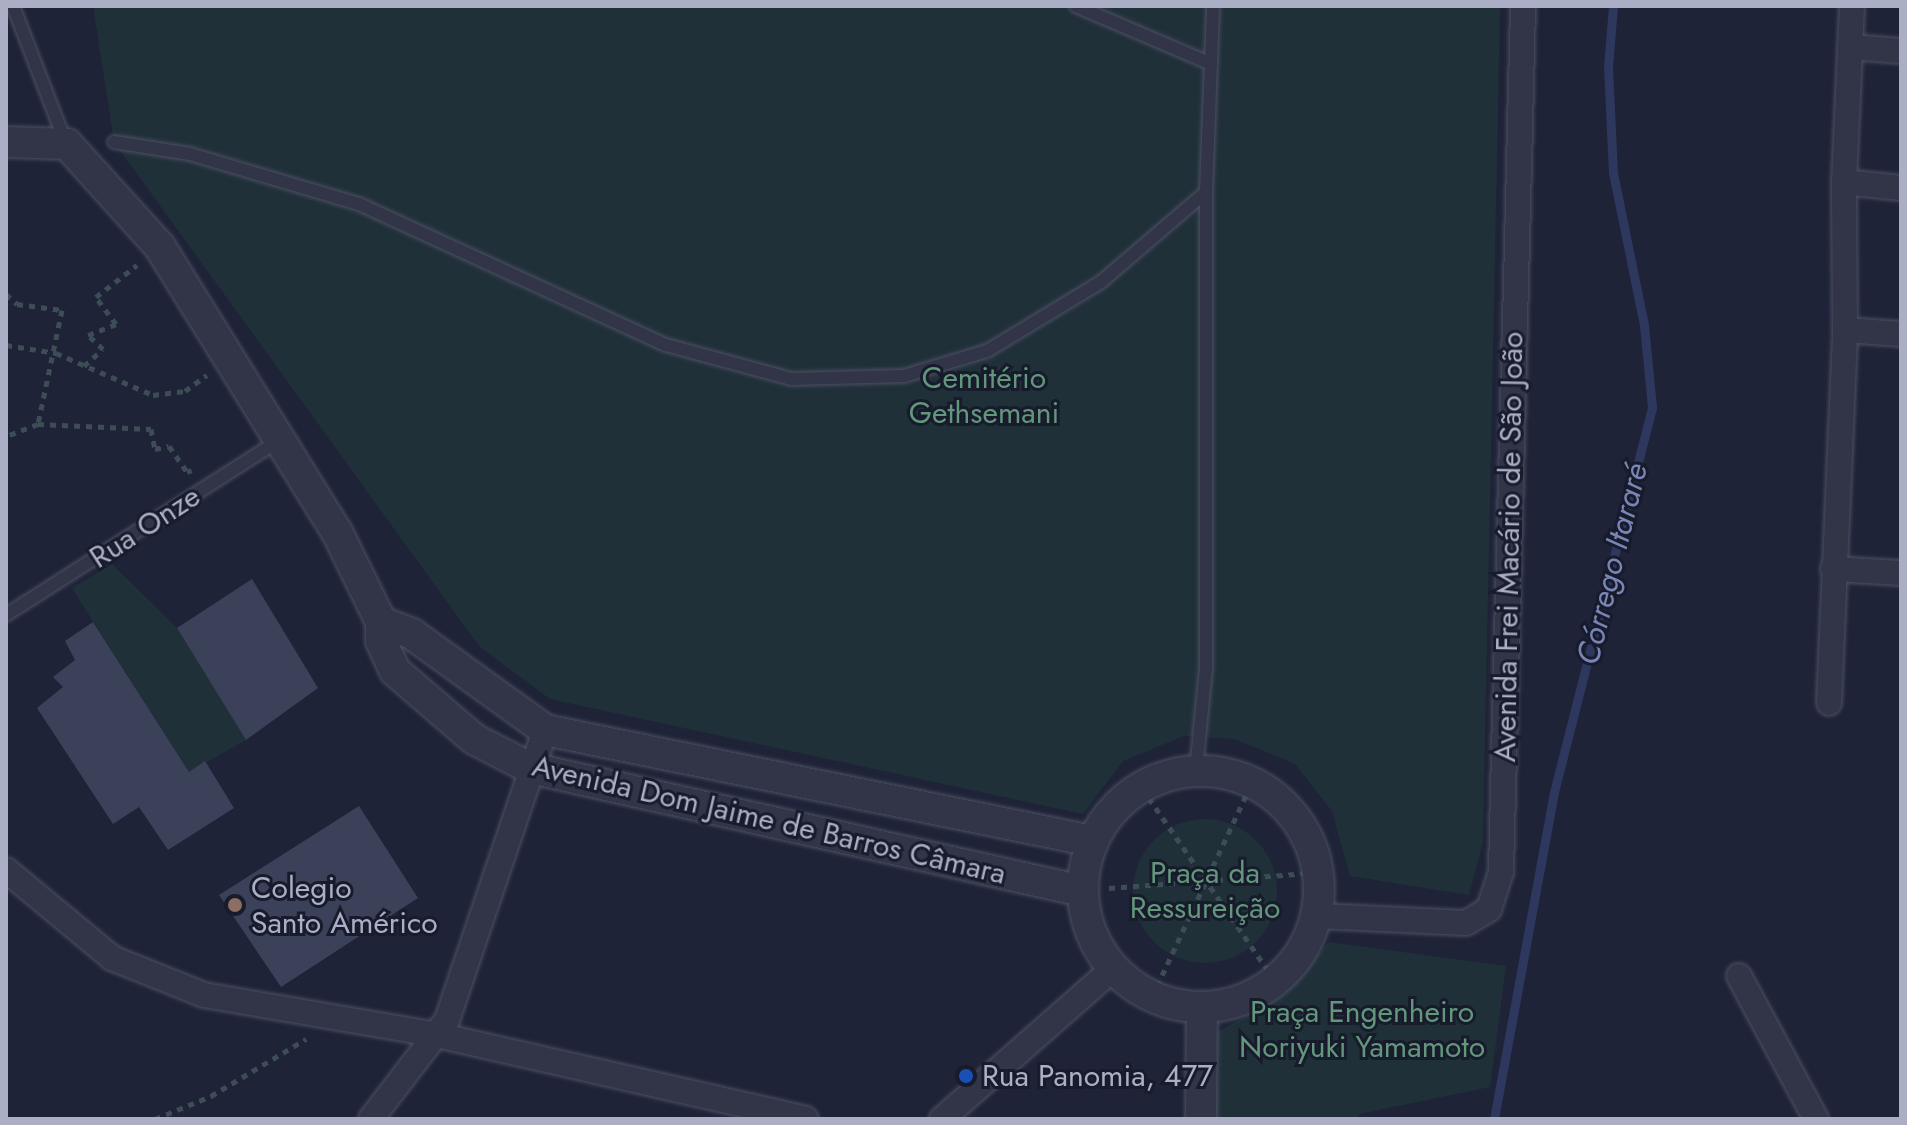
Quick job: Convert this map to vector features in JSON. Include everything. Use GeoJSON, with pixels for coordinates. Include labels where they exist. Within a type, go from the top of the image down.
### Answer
{"type":"FeatureCollection","features":[{"type":"Feature","properties":{"kind":"street","name":"Avenida Frei Macário de São João"},"geometry":{"type":"LineString","coordinates":[[1318,916],[1466,923],[1489,909],[1501,871],[1523,6]]}},
{"type":"Feature","properties":{"kind":"street"},"geometry":{"type":"LineString","coordinates":[[1829,703],[1845,330],[1844,182],[1852,6]]}},
{"type":"Feature","properties":{"kind":"street"},"geometry":{"type":"LineString","coordinates":[[1850,47],[1901,51]]}},
{"type":"Feature","properties":{"kind":"street"},"geometry":{"type":"LineString","coordinates":[[6,142],[67,144]]}},
{"type":"Feature","properties":{"kind":"street","name":"Avenida Dom Jaime de Barros Câmara"},"geometry":{"type":"LineString","coordinates":[[67,144],[160,247],[282,438],[381,622],[381,641],[395,671],[474,739],[530,768],[1082,891]]}},
{"type":"Feature","properties":{"kind":"street"},"geometry":{"type":"LineString","coordinates":[[1844,182],[1901,188]]}},
{"type":"Feature","properties":{"kind":"street"},"geometry":{"type":"LineString","coordinates":[[1845,330],[1901,334]]}},
{"type":"Feature","properties":{"kind":"street"},"geometry":{"type":"LineString","coordinates":[[1833,569],[1901,573]]}},
{"type":"Feature","properties":{"kind":"street","name":"Avenida Dom Jaime de Barros Câmara"},"geometry":{"type":"LineString","coordinates":[[381,622],[412,634],[545,730],[1092,841]]}},
{"type":"Feature","properties":{"kind":"street"},"geometry":{"type":"LineString","coordinates":[[371,1119],[437,1035],[545,730]]}},
{"type":"Feature","properties":{"kind":"street"},"geometry":{"type":"LineString","coordinates":[[1196,770],[1252,783],[1278,797],[1306,831],[1320,872],[1318,916],[1307,945],[1275,981],[1233,1004],[1202,1008],[1152,997],[1113,969],[1090,933],[1082,891],[1092,841],[1117,805],[1142,788],[1196,770]]}},
{"type":"Feature","properties":{"kind":"street"},"geometry":{"type":"LineString","coordinates":[[6,870],[112,958],[204,995],[329,1019],[437,1035],[806,1119]]}},
{"type":"Feature","properties":{"kind":"street"},"geometry":{"type":"LineString","coordinates":[[942,1119],[1113,969]]}},
{"type":"Feature","properties":{"kind":"street"},"geometry":{"type":"LineString","coordinates":[[1739,976],[1816,1119]]}},
{"type":"Feature","properties":{"kind":"street"},"geometry":{"type":"LineString","coordinates":[[1201,1119],[1202,1008]]}},
{"type":"Feature","properties":{"kind":"lane"},"geometry":{"type":"LineString","coordinates":[[13,6],[67,144]]}},
{"type":"Feature","properties":{"kind":"lane"},"geometry":{"type":"LineString","coordinates":[[1076,6],[1211,64]]}},
{"type":"Feature","properties":{"kind":"lane"},"geometry":{"type":"LineString","coordinates":[[1196,770],[1206,668],[1206,192],[1213,6]]}},
{"type":"Feature","properties":{"kind":"lane"},"geometry":{"type":"LineString","coordinates":[[114,142],[190,154],[359,204],[666,345],[791,379],[904,376],[987,351],[1101,282],[1206,192]]}},
{"type":"Feature","properties":{"kind":"lane","name":"Rua Onze"},"geometry":{"type":"LineString","coordinates":[[6,615],[282,438]]}},
{"type":"Feature","properties":{"kind":"path"},"geometry":{"type":"LineString","coordinates":[[84,367],[103,349],[88,335],[116,324],[96,297],[160,247]]}},
{"type":"Feature","properties":{"kind":"path"},"geometry":{"type":"LineString","coordinates":[[6,294],[17,304],[62,310],[56,353],[38,424]]}},
{"type":"Feature","properties":{"kind":"path"},"geometry":{"type":"LineString","coordinates":[[6,345],[56,353],[153,395],[185,391],[230,357]]}},
{"type":"Feature","properties":{"kind":"path"},"geometry":{"type":"LineString","coordinates":[[6,436],[38,424],[151,429],[155,449],[169,446],[187,472],[201,465]]}},
{"type":"Feature","properties":{"kind":"path"},"geometry":{"type":"LineString","coordinates":[[1152,997],[1252,783]]}},
{"type":"Feature","properties":{"kind":"path"},"geometry":{"type":"LineString","coordinates":[[1142,788],[1275,981]]}},
{"type":"Feature","properties":{"kind":"path"},"geometry":{"type":"LineString","coordinates":[[1082,891],[1320,872]]}},
{"type":"Feature","properties":{"kind":"path"},"geometry":{"type":"LineString","coordinates":[[155,1119],[211,1096],[329,1019]]}},
{"type":"Feature","properties":{"kind":"green space","name":"Cemitério Gethsemani"},"geometry":{"type":"Polygon","coordinates":[[[93,6],[1500,6],[1483,842],[1469,895],[1350,876],[1332,811],[1295,764],[1235,739],[1184,736],[1123,761],[1083,814],[550,699],[479,646],[114,142],[93,6]]]}},
{"type":"Feature","properties":{"kind":"green space"},"geometry":{"type":"Polygon","coordinates":[[[112,564],[177,628],[246,740],[189,772],[72,588],[112,564]]]}},
{"type":"Feature","properties":{"kind":"green space","name":"Praça da Ressureição"},"geometry":{"type":"Polygon","coordinates":[[[1205,819],[1233,824],[1256,840],[1272,863],[1277,891],[1272,919],[1256,942],[1233,958],[1205,963],[1177,958],[1154,942],[1138,919],[1133,891],[1138,863],[1154,840],[1177,824],[1205,819]]]}},
{"type":"Feature","properties":{"kind":"green space","name":"Praça Engenheiro Noriyuki Yamamoto"},"geometry":{"type":"Polygon","coordinates":[[[1329,942],[1506,966],[1490,1087],[1359,1114],[1359,1119],[1215,1119],[1215,1033],[1279,998],[1329,942]]]}},
{"type":"Feature","properties":{"kind":"building"},"geometry":{"type":"Polygon","coordinates":[[[252,579],[318,688],[246,740],[177,628],[252,579]]]}},
{"type":"Feature","properties":{"kind":"building"},"geometry":{"type":"Polygon","coordinates":[[[93,622],[189,772],[205,761],[234,808],[168,850],[139,807],[113,824],[37,708],[63,687],[53,677],[75,660],[65,641],[93,622]]]}},
{"type":"Feature","properties":{"kind":"building"},"geometry":{"type":"Polygon","coordinates":[[[359,806],[418,898],[281,987],[219,895],[359,806]]]}},
{"type":"Feature","properties":{"kind":"waterway","name":"Córrego Itararé"},"geometry":{"type":"LineString","coordinates":[[1494,1119],[1554,792],[1652,407],[1644,325],[1613,173],[1608,67],[1613,6]]}},
{"type":"Feature","properties":{"kind":"place","name":"Colegio Santo Américo"},"geometry":{"type":"Point","coordinates":[235,905]}},
{"type":"Feature","properties":{"kind":"place","name":"Rua Panomia, 477"},"geometry":{"type":"Point","coordinates":[966,1076]}}]}
